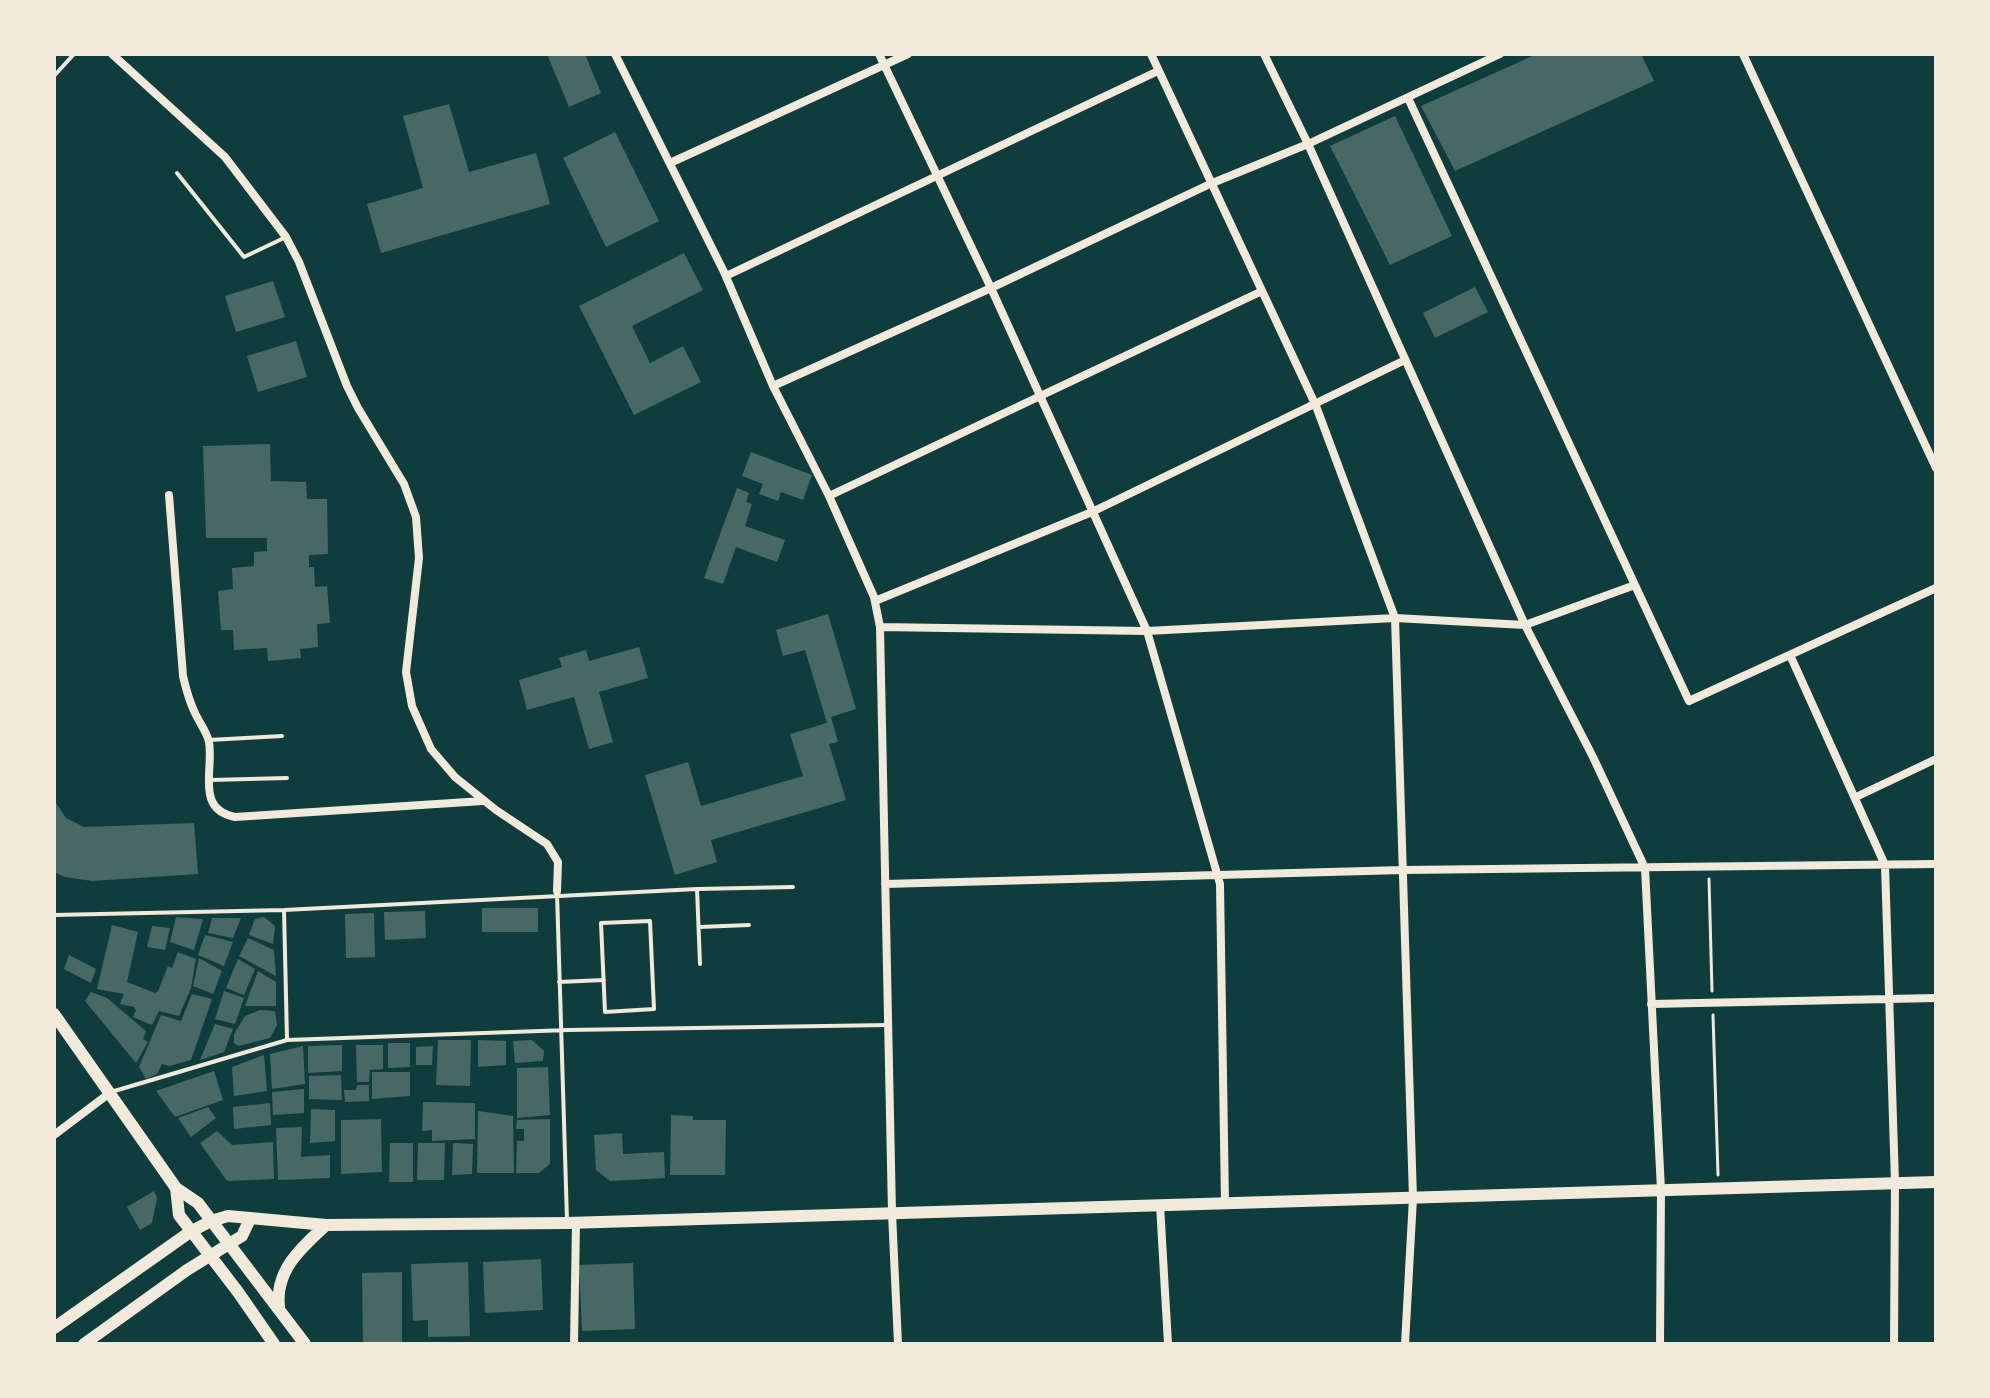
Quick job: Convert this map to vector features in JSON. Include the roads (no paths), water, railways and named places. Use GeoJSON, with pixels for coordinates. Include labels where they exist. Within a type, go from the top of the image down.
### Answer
{"type":"FeatureCollection","features":[{"type":"Feature","properties":{"kind":"main road"},"geometry":{"type":"LineString","coordinates":[[54,1014],[176,1188],[198,1203],[305,1344]]}},
{"type":"Feature","properties":{"kind":"main road"},"geometry":{"type":"LineString","coordinates":[[54,1328],[190,1232],[228,1216],[326,1225],[572,1223],[1936,1182]]}},
{"type":"Feature","properties":{"kind":"main road"},"geometry":{"type":"LineString","coordinates":[[176,1188],[179,1215],[274,1344]]}},
{"type":"Feature","properties":{"kind":"main road"},"geometry":{"type":"LineString","coordinates":[[84,1344],[131,1308],[242,1236],[250,1219]]}},
{"type":"Feature","properties":{"kind":"main road"},"geometry":{"type":"LineString","coordinates":[[279,1310],[278,1293],[288,1265],[326,1225]]}},
{"type":"Feature","properties":{"kind":"street"},"geometry":{"type":"LineString","coordinates":[[112,54],[225,157],[286,237],[299,262],[347,386],[404,484],[416,517],[419,558],[406,672],[412,706],[431,749],[455,777],[547,844],[558,862],[557,893]]}},
{"type":"Feature","properties":{"kind":"street"},"geometry":{"type":"LineString","coordinates":[[627,54],[616,56],[726,276],[773,386],[829,496],[875,601],[880,627],[892,1213],[898,1344]]}},
{"type":"Feature","properties":{"kind":"street"},"geometry":{"type":"LineString","coordinates":[[879,54],[991,288],[1147,631],[1220,884],[1225,1203]]}},
{"type":"Feature","properties":{"kind":"street"},"geometry":{"type":"LineString","coordinates":[[670,163],[908,54]]}},
{"type":"Feature","properties":{"kind":"street"},"geometry":{"type":"LineString","coordinates":[[1151,54],[1316,406],[1395,618],[1413,1198],[1405,1344]]}},
{"type":"Feature","properties":{"kind":"street"},"geometry":{"type":"LineString","coordinates":[[1264,54],[1308,144],[1525,625],[1593,757],[1645,868],[1661,1190],[1660,1344]]}},
{"type":"Feature","properties":{"kind":"street"},"geometry":{"type":"LineString","coordinates":[[773,386],[1500,54]]}},
{"type":"Feature","properties":{"kind":"street"},"geometry":{"type":"LineString","coordinates":[[1743,54],[1936,468]]}},
{"type":"Feature","properties":{"kind":"street"},"geometry":{"type":"LineString","coordinates":[[726,276],[1158,71]]}},
{"type":"Feature","properties":{"kind":"street"},"geometry":{"type":"LineString","coordinates":[[1408,98],[1689,701],[1936,588]]}},
{"type":"Feature","properties":{"kind":"street"},"geometry":{"type":"LineString","coordinates":[[829,496],[1260,292]]}},
{"type":"Feature","properties":{"kind":"street"},"geometry":{"type":"LineString","coordinates":[[875,601],[1092,512],[1316,406],[1405,360]]}},
{"type":"Feature","properties":{"kind":"street"},"geometry":{"type":"LineString","coordinates":[[169,495],[183,676],[190,702],[209,740],[212,804],[223,815],[235,817],[484,801]]}},
{"type":"Feature","properties":{"kind":"street"},"geometry":{"type":"LineString","coordinates":[[880,627],[1147,631],[1395,618],[1525,625],[1635,585]]}},
{"type":"Feature","properties":{"kind":"street"},"geometry":{"type":"LineString","coordinates":[[1790,655],[1885,865],[1895,1183],[1894,1344]]}},
{"type":"Feature","properties":{"kind":"street"},"geometry":{"type":"LineString","coordinates":[[1856,797],[1936,759]]}},
{"type":"Feature","properties":{"kind":"street"},"geometry":{"type":"LineString","coordinates":[[885,884],[1403,870],[1936,864]]}},
{"type":"Feature","properties":{"kind":"street"},"geometry":{"type":"LineString","coordinates":[[1651,1004],[1936,998]]}},
{"type":"Feature","properties":{"kind":"street"},"geometry":{"type":"LineString","coordinates":[[54,1135],[111,1092]]}},
{"type":"Feature","properties":{"kind":"street"},"geometry":{"type":"LineString","coordinates":[[1160,1205],[1168,1344]]}},
{"type":"Feature","properties":{"kind":"street"},"geometry":{"type":"LineString","coordinates":[[572,1223],[574,1344]]}},
{"type":"Feature","properties":{"kind":"lane"},"geometry":{"type":"LineString","coordinates":[[54,76],[74,54]]}},
{"type":"Feature","properties":{"kind":"lane"},"geometry":{"type":"LineString","coordinates":[[177,173],[244,257],[286,237]]}},
{"type":"Feature","properties":{"kind":"lane"},"geometry":{"type":"LineString","coordinates":[[209,740],[282,736]]}},
{"type":"Feature","properties":{"kind":"lane"},"geometry":{"type":"LineString","coordinates":[[209,780],[287,778]]}},
{"type":"Feature","properties":{"kind":"lane"},"geometry":{"type":"LineString","coordinates":[[54,915],[284,910],[557,893],[793,887]]}},
{"type":"Feature","properties":{"kind":"lane"},"geometry":{"type":"LineString","coordinates":[[697,889],[700,964]]}},
{"type":"Feature","properties":{"kind":"lane"},"geometry":{"type":"LineString","coordinates":[[557,893],[560,1030],[572,1223]]}},
{"type":"Feature","properties":{"kind":"lane"},"geometry":{"type":"LineString","coordinates":[[284,910],[287,1040]]}},
{"type":"Feature","properties":{"kind":"lane"},"geometry":{"type":"LineString","coordinates":[[650,921],[654,1009],[605,1012],[604,980],[601,923],[650,921]]}},
{"type":"Feature","properties":{"kind":"lane"},"geometry":{"type":"LineString","coordinates":[[699,927],[749,925]]}},
{"type":"Feature","properties":{"kind":"lane"},"geometry":{"type":"LineString","coordinates":[[559,982],[604,980]]}},
{"type":"Feature","properties":{"kind":"lane"},"geometry":{"type":"LineString","coordinates":[[111,1092],[287,1040],[560,1030],[888,1025]]}}]}
